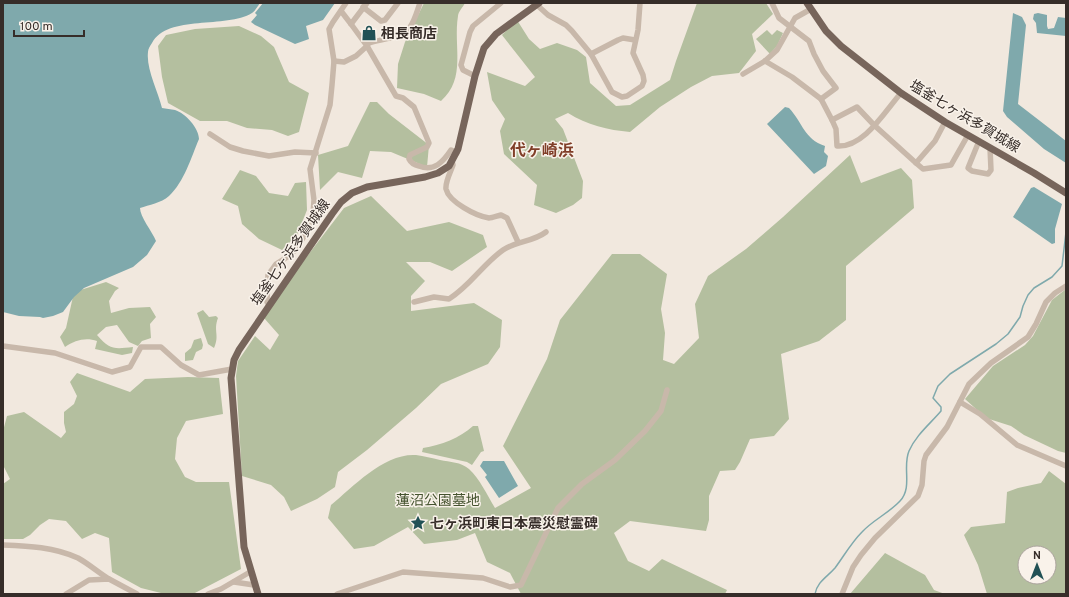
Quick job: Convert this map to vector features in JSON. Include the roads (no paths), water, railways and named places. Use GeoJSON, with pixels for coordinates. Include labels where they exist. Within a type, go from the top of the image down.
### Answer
{"type":"FeatureCollection","features":[{"type":"Feature","properties":{"kind":"main road","name":"塩釜七ヶ浜多賀城線"},"geometry":{"type":"LineString","coordinates":[[258,594],[250,572],[244,547],[241,520],[231,378],[232,369],[239,350],[341,202],[362,188],[432,175],[444,170],[452,161],[457,153],[475,76],[481,54],[486,44],[496,34],[538,4]]}},
{"type":"Feature","properties":{"kind":"main road","name":"塩釜七ヶ浜多賀城線"},"geometry":{"type":"LineString","coordinates":[[809,6],[826,31],[841,46],[901,93],[945,122],[1066,193]]}},
{"type":"Feature","properties":{"kind":"street"},"geometry":{"type":"LineString","coordinates":[[269,305],[267,302],[268,275],[276,264],[289,256],[296,249],[308,230],[311,222],[314,207],[310,169],[330,106],[334,61],[329,29],[346,3]]}},
{"type":"Feature","properties":{"kind":"street"},"geometry":{"type":"LineString","coordinates":[[351,24],[365,5],[381,21],[385,20],[398,3]]}},
{"type":"Feature","properties":{"kind":"street"},"geometry":{"type":"LineString","coordinates":[[334,61],[344,62],[356,56],[369,43],[395,36],[406,31],[411,26],[420,3]]}},
{"type":"Feature","properties":{"kind":"street"},"geometry":{"type":"LineString","coordinates":[[475,76],[463,70],[461,65],[470,32],[473,26],[501,3]]}},
{"type":"Feature","properties":{"kind":"street"},"geometry":{"type":"LineString","coordinates":[[538,4],[543,12],[572,31],[591,54],[612,92],[622,97],[627,96],[642,86],[644,81],[643,75],[633,53],[638,30],[640,3]]}},
{"type":"Feature","properties":{"kind":"street"},"geometry":{"type":"LineString","coordinates":[[772,3],[779,18],[809,41],[823,71],[836,88],[821,99]]}},
{"type":"Feature","properties":{"kind":"street"},"geometry":{"type":"LineString","coordinates":[[744,74],[765,61],[777,50],[795,18],[809,6]]}},
{"type":"Feature","properties":{"kind":"street"},"geometry":{"type":"LineString","coordinates":[[341,11],[367,46],[396,96],[403,98],[414,107],[429,143],[427,147],[410,155],[410,161],[419,166],[432,168],[445,160],[451,150],[457,153]]}},
{"type":"Feature","properties":{"kind":"street"},"geometry":{"type":"LineString","coordinates":[[591,54],[623,38],[635,40]]}},
{"type":"Feature","properties":{"kind":"street"},"geometry":{"type":"LineString","coordinates":[[765,61],[792,77],[821,99],[836,130],[837,146],[845,146],[863,138],[901,93]]}},
{"type":"Feature","properties":{"kind":"street"},"geometry":{"type":"LineString","coordinates":[[832,120],[857,107],[874,125],[923,169],[951,165],[968,135]]}},
{"type":"Feature","properties":{"kind":"street"},"geometry":{"type":"LineString","coordinates":[[916,163],[935,141],[945,122]]}},
{"type":"Feature","properties":{"kind":"street"},"geometry":{"type":"LineString","coordinates":[[210,134],[230,148],[269,156],[294,152],[316,153]]}},
{"type":"Feature","properties":{"kind":"street"},"geometry":{"type":"LineString","coordinates":[[979,141],[968,168],[972,171],[988,174],[991,170],[990,148]]}},
{"type":"Feature","properties":{"kind":"street"},"geometry":{"type":"LineString","coordinates":[[452,161],[453,165],[446,187],[448,193],[462,207],[475,213],[490,218],[501,215],[507,218],[518,242]]}},
{"type":"Feature","properties":{"kind":"street"},"geometry":{"type":"LineString","coordinates":[[414,302],[434,297],[449,299],[504,250],[518,242],[529,241],[539,237],[546,232]]}},
{"type":"Feature","properties":{"kind":"street"},"geometry":{"type":"LineString","coordinates":[[842,594],[853,567],[861,555],[875,538],[918,496],[922,485],[926,454],[947,427],[969,384],[991,363],[1028,337],[1046,302],[1049,298],[1066,286]]}},
{"type":"Feature","properties":{"kind":"street"},"geometry":{"type":"LineString","coordinates":[[4,346],[55,353],[112,372],[130,367],[141,347],[161,347],[181,365],[199,375],[232,369]]}},
{"type":"Feature","properties":{"kind":"street"},"geometry":{"type":"LineString","coordinates":[[337,594],[403,572],[483,578],[510,587],[521,585],[558,508],[582,484],[615,460],[645,431],[661,411],[667,390]]}},
{"type":"Feature","properties":{"kind":"street"},"geometry":{"type":"LineString","coordinates":[[960,402],[980,414],[1017,445],[1066,466]]}},
{"type":"Feature","properties":{"kind":"street"},"geometry":{"type":"LineString","coordinates":[[3,545],[25,545],[64,553],[79,559],[109,579],[137,594]]}},
{"type":"Feature","properties":{"kind":"street"},"geometry":{"type":"LineString","coordinates":[[208,594],[234,582],[250,572]]}},
{"type":"Feature","properties":{"kind":"street"},"geometry":{"type":"LineString","coordinates":[[66,594],[89,580],[109,579]]}},
{"type":"Feature","properties":{"kind":"street"},"geometry":{"type":"LineString","coordinates":[[234,582],[254,585]]}},
{"type":"Feature","properties":{"kind":"street"},"geometry":{"type":"LineString","coordinates":[[357,588],[358,594]]}},
{"type":"Feature","properties":{"kind":"water"},"geometry":{"type":"Polygon","coordinates":[[[3,3],[260,3],[252,13],[241,18],[171,28],[160,34],[152,43],[148,51],[149,66],[162,108],[175,110],[183,114],[197,130],[199,139],[187,169],[179,184],[169,196],[155,204],[140,208],[142,216],[156,241],[147,255],[133,267],[84,288],[74,297],[63,312],[43,318],[19,316],[3,312],[3,3]]]}},
{"type":"Feature","properties":{"kind":"water"},"geometry":{"type":"Polygon","coordinates":[[[263,3],[335,3],[323,20],[306,26],[309,39],[295,44],[251,22],[257,15],[255,13],[263,3]]]}},
{"type":"Feature","properties":{"kind":"water"},"geometry":{"type":"Polygon","coordinates":[[[1013,13],[1022,17],[1026,25],[1018,104],[1066,141],[1066,163],[1044,149],[1007,117],[1003,111],[1013,13]]]}},
{"type":"Feature","properties":{"kind":"water"},"geometry":{"type":"Polygon","coordinates":[[[1038,13],[1047,15],[1048,29],[1054,28],[1058,17],[1066,18],[1066,36],[1037,33],[1036,23],[1033,19],[1034,14],[1038,13]]]}},
{"type":"Feature","properties":{"kind":"water"},"geometry":{"type":"Polygon","coordinates":[[[785,107],[789,108],[812,139],[825,146],[824,152],[828,156],[826,166],[814,174],[767,124],[785,107]]]}},
{"type":"Feature","properties":{"kind":"water"},"geometry":{"type":"Polygon","coordinates":[[[1034,187],[1062,204],[1055,229],[1055,243],[1052,244],[1013,217],[1031,188],[1034,187]]]}},
{"type":"Feature","properties":{"kind":"water"},"geometry":{"type":"Polygon","coordinates":[[[483,461],[504,461],[518,486],[499,498],[485,477],[487,475],[480,466],[483,461]]]}},
{"type":"Feature","properties":{"kind":"waterway"},"geometry":{"type":"LineString","coordinates":[[815,594],[820,583],[835,568],[858,536],[896,505],[904,495],[907,483],[906,464],[909,451],[919,435],[941,411],[941,407],[933,398],[938,386],[950,374],[996,344],[1008,334],[1020,317],[1028,295],[1034,288],[1052,277],[1062,266],[1066,232]]}},
{"type":"Feature","properties":{"kind":"place","name":"相長商店"},"geometry":{"type":"Point","coordinates":[369,33]}},
{"type":"Feature","properties":{"kind":"place","name":"七ヶ浜町東日本震災慰霊碑"},"geometry":{"type":"Point","coordinates":[418,523]}},
{"type":"Feature","properties":{"kind":"district","name":"代ヶ崎浜"},"geometry":{"type":"Point","coordinates":[542,150]}},
{"type":"Feature","properties":{"kind":"park label","name":"蓮沼公園墓地"},"geometry":{"type":"Point","coordinates":[438,500]}}]}
